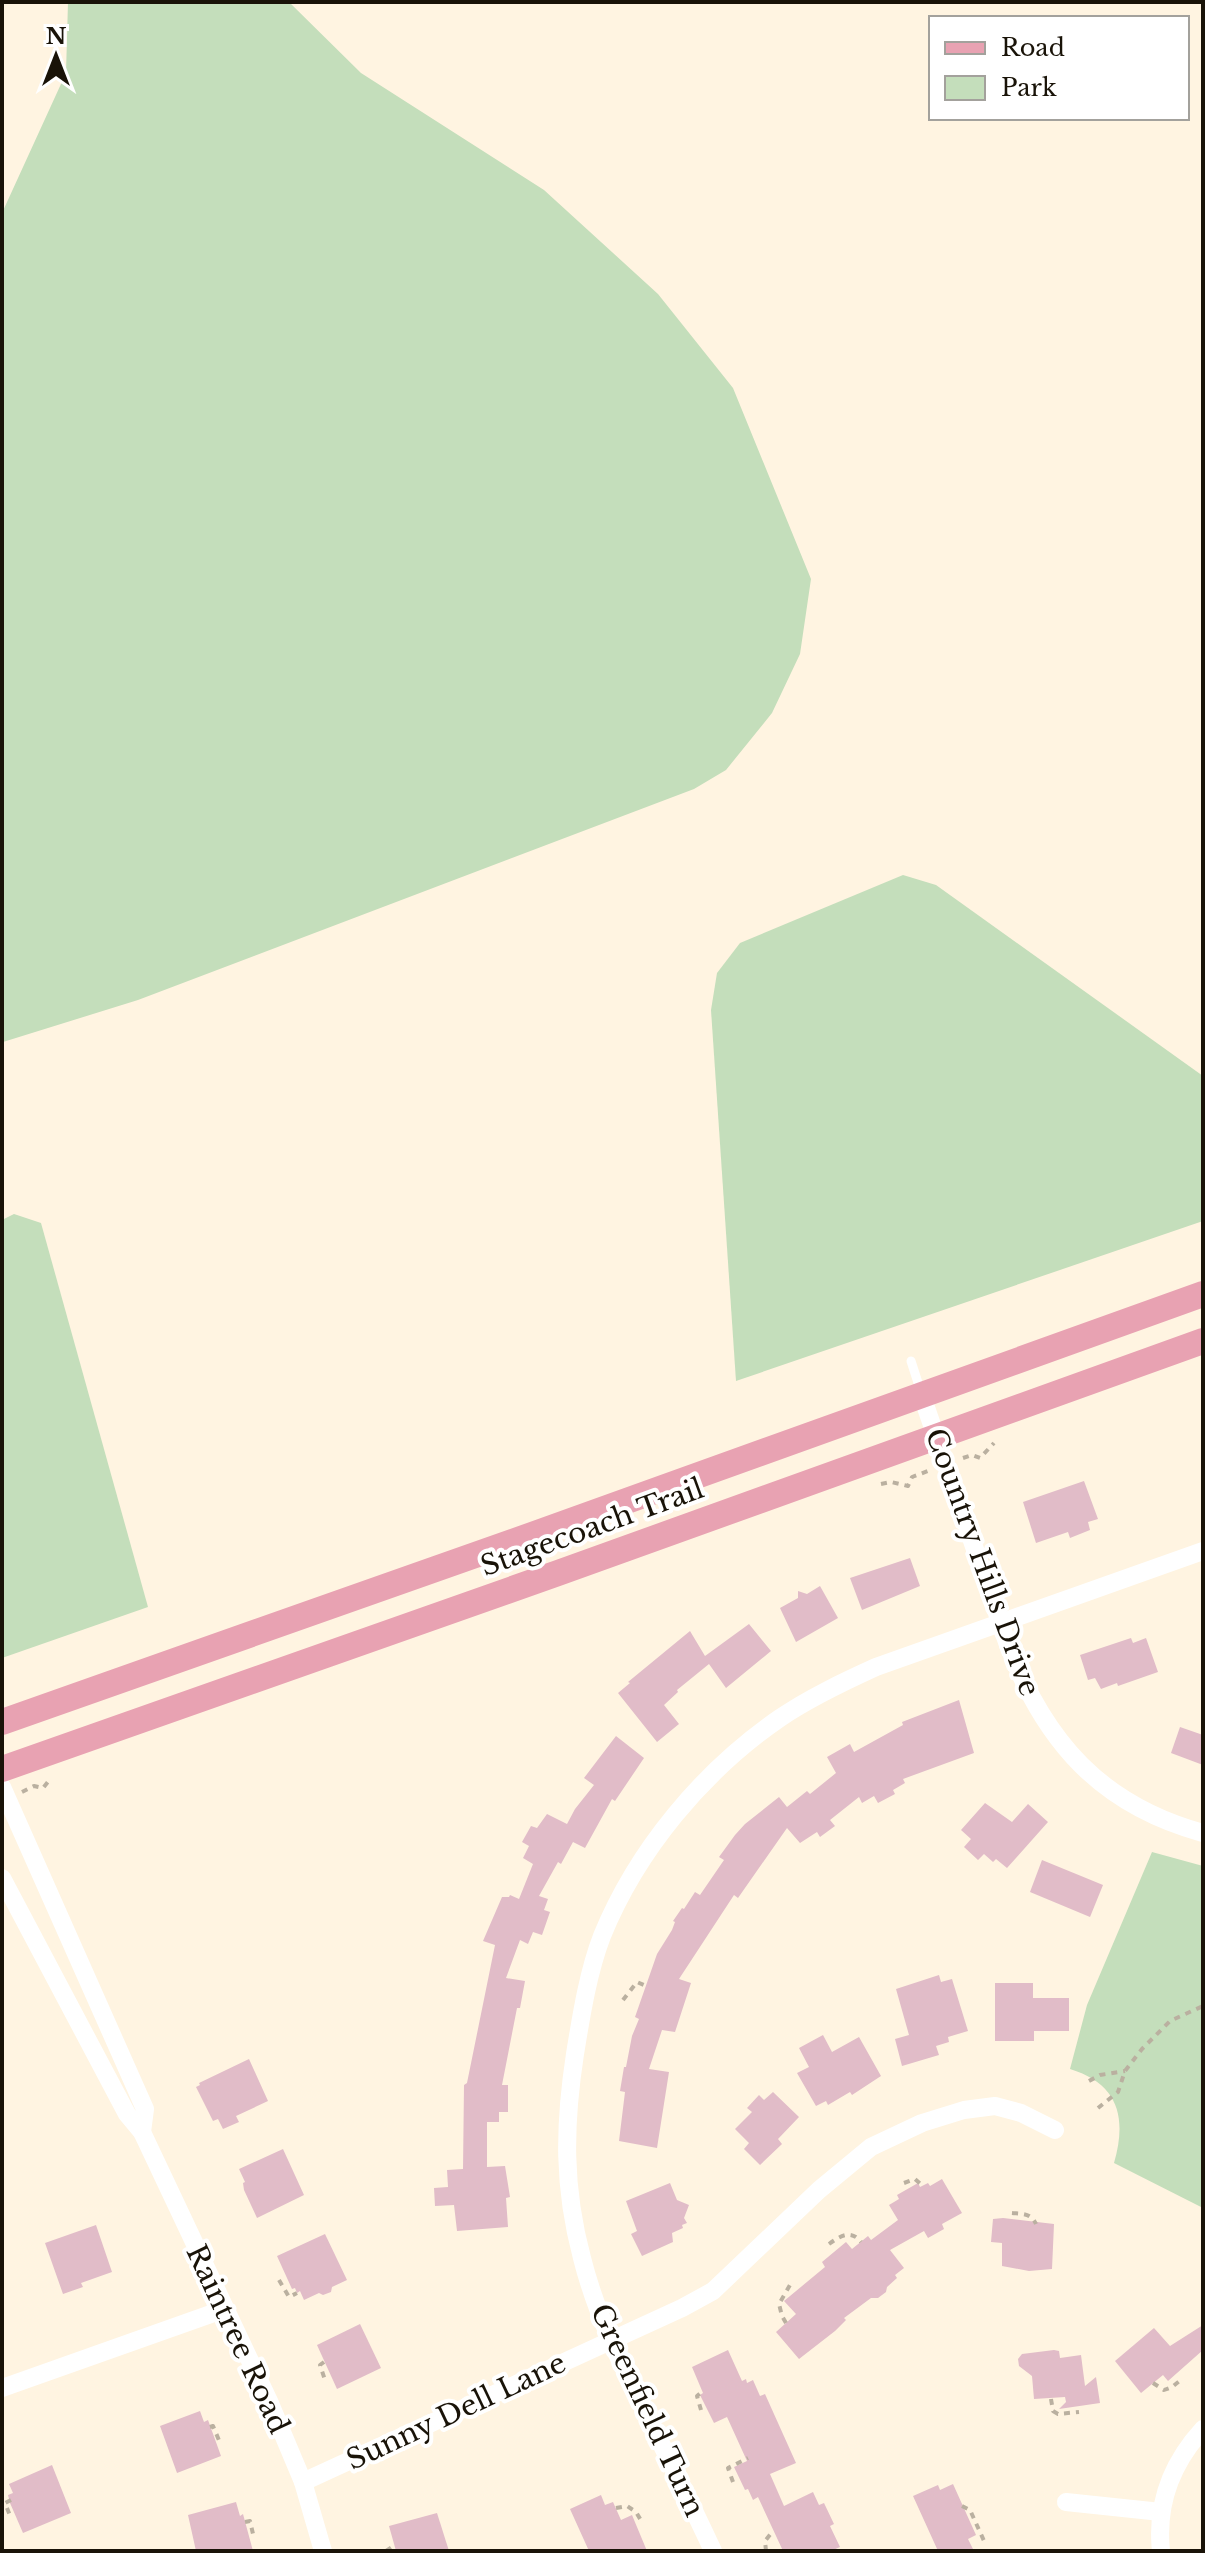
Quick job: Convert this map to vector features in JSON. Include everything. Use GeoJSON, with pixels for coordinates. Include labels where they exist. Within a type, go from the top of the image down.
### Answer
{"type":"FeatureCollection","features":[{"type":"Feature","properties":{"kind":"main road","name":"Stagecoach Trail"},"geometry":{"type":"LineString","coordinates":[[2,1722],[1203,1294]]}},
{"type":"Feature","properties":{"kind":"main road","name":"Stagecoach Trail"},"geometry":{"type":"LineString","coordinates":[[2,1769],[1203,1341]]}},
{"type":"Feature","properties":{"kind":"street","name":"Country Hills Drive"},"geometry":{"type":"LineString","coordinates":[[922,1396],[1019,1674],[1042,1717],[1072,1757],[1092,1776],[1135,1806],[1203,1833]]}},
{"type":"Feature","properties":{"kind":"street","name":"Greenfield Turn"},"geometry":{"type":"LineString","coordinates":[[713,2551],[609,2340],[582,2259],[567,2180],[567,2107],[580,2021],[601,1940],[617,1902],[648,1853],[693,1793],[735,1753],[781,1717],[836,1685],[876,1667],[1203,1551]]}},
{"type":"Feature","properties":{"kind":"street","name":"Raintree Road"},"geometry":{"type":"LineString","coordinates":[[2,1787],[145,2109],[142,2132]]}},
{"type":"Feature","properties":{"kind":"street","name":"Raintree Road"},"geometry":{"type":"LineString","coordinates":[[2,1878],[127,2114],[142,2132],[269,2401],[303,2482],[323,2551]]}},
{"type":"Feature","properties":{"kind":"street","name":"Sunny Dell Lane"},"geometry":{"type":"LineString","coordinates":[[303,2482],[713,2291],[846,2165],[871,2147],[908,2129],[964,2110],[995,2106],[1021,2113],[1055,2130]]}},
{"type":"Feature","properties":{"kind":"street"},"geometry":{"type":"LineString","coordinates":[[2,2388],[225,2309]]}},
{"type":"Feature","properties":{"kind":"street"},"geometry":{"type":"LineString","coordinates":[[1161,2551],[1161,2512],[1176,2463],[1203,2429]]}},
{"type":"Feature","properties":{"kind":"street"},"geometry":{"type":"LineString","coordinates":[[1066,2502],[1161,2512]]}},
{"type":"Feature","properties":{"kind":"lane"},"geometry":{"type":"LineString","coordinates":[[911,1361],[922,1396]]}},
{"type":"Feature","properties":{"kind":"path"},"geometry":{"type":"LineString","coordinates":[[972,1455],[980,1458],[984,1454]]}},
{"type":"Feature","properties":{"kind":"path"},"geometry":{"type":"LineString","coordinates":[[904,1484],[908,1486],[912,1477]]}},
{"type":"Feature","properties":{"kind":"path"},"geometry":{"type":"LineString","coordinates":[[34,1786],[43,1788],[46,1783]]}},
{"type":"Feature","properties":{"kind":"path"},"geometry":{"type":"LineString","coordinates":[[623,2000],[637,1982],[646,1986]]}},
{"type":"Feature","properties":{"kind":"path"},"geometry":{"type":"LineString","coordinates":[[1098,2108],[1118,2092],[1125,2071],[1170,2021],[1203,2006]]}},
{"type":"Feature","properties":{"kind":"path"},"geometry":{"type":"LineString","coordinates":[[1089,2081],[1100,2075],[1125,2071]]}},
{"type":"Feature","properties":{"kind":"path"},"geometry":{"type":"LineString","coordinates":[[904,2183],[915,2179],[923,2186]]}},
{"type":"Feature","properties":{"kind":"path"},"geometry":{"type":"LineString","coordinates":[[1012,2213],[1027,2214],[1033,2217],[1036,2224]]}},
{"type":"Feature","properties":{"kind":"path"},"geometry":{"type":"LineString","coordinates":[[829,2244],[838,2237],[848,2235],[857,2237],[861,2242]]}},
{"type":"Feature","properties":{"kind":"path"},"geometry":{"type":"LineString","coordinates":[[279,2280],[289,2297],[297,2293]]}},
{"type":"Feature","properties":{"kind":"path"},"geometry":{"type":"LineString","coordinates":[[786,2323],[779,2304],[790,2285]]}},
{"type":"Feature","properties":{"kind":"path"},"geometry":{"type":"LineString","coordinates":[[324,2362],[320,2369],[325,2380]]}},
{"type":"Feature","properties":{"kind":"path"},"geometry":{"type":"LineString","coordinates":[[1153,2383],[1164,2390],[1182,2379]]}},
{"type":"Feature","properties":{"kind":"path"},"geometry":{"type":"LineString","coordinates":[[701,2410],[697,2396],[703,2391]]}},
{"type":"Feature","properties":{"kind":"path"},"geometry":{"type":"LineString","coordinates":[[1051,2399],[1053,2411],[1058,2414],[1079,2412]]}},
{"type":"Feature","properties":{"kind":"path"},"geometry":{"type":"LineString","coordinates":[[210,2427],[213,2426],[221,2445]]}},
{"type":"Feature","properties":{"kind":"path"},"geometry":{"type":"LineString","coordinates":[[733,2482],[728,2468],[748,2458]]}},
{"type":"Feature","properties":{"kind":"path"},"geometry":{"type":"LineString","coordinates":[[11,2500],[5,2503],[11,2518]]}},
{"type":"Feature","properties":{"kind":"path"},"geometry":{"type":"LineString","coordinates":[[616,2508],[627,2506],[636,2512],[642,2522]]}},
{"type":"Feature","properties":{"kind":"path"},"geometry":{"type":"LineString","coordinates":[[962,2506],[970,2510],[985,2543]]}},
{"type":"Feature","properties":{"kind":"path"},"geometry":{"type":"LineString","coordinates":[[245,2522],[250,2521],[253,2534]]}},
{"type":"Feature","properties":{"kind":"path"},"geometry":{"type":"LineString","coordinates":[[766,2551],[765,2541],[773,2531]]}},
{"type":"Feature","properties":{"kind":"path"},"geometry":{"type":"LineString","coordinates":[[386,2551],[392,2547]]}},
{"type":"Feature","properties":{"kind":"green space"},"geometry":{"type":"Polygon","coordinates":[[[68,2],[289,2],[361,73],[544,190],[658,294],[733,388],[811,579],[800,654],[772,713],[726,770],[694,789],[138,1000],[3,1042],[2,213],[66,73],[68,2]]]}},
{"type":"Feature","properties":{"kind":"green space"},"geometry":{"type":"Polygon","coordinates":[[[903,875],[936,885],[1203,1076],[1203,1221],[736,1381],[711,1010],[717,973],[740,943],[903,875]]]}},
{"type":"Feature","properties":{"kind":"green space"},"geometry":{"type":"Polygon","coordinates":[[[14,1214],[41,1223],[148,1607],[2,1658],[2,1220],[14,1214]]]}},
{"type":"Feature","properties":{"kind":"green space"},"geometry":{"type":"Polygon","coordinates":[[[1152,1852],[1203,1866],[1203,2208],[1114,2163],[1120,2131],[1115,2105],[1109,2093],[1099,2084],[1070,2069],[1087,2005],[1152,1852]]]}},
{"type":"Feature","properties":{"kind":"building"},"geometry":{"type":"Polygon","coordinates":[[[1084,1481],[1098,1519],[1088,1522],[1090,1530],[1070,1538],[1068,1532],[1036,1543],[1023,1502],[1084,1481]]]}},
{"type":"Feature","properties":{"kind":"building"},"geometry":{"type":"Polygon","coordinates":[[[910,1558],[920,1586],[862,1610],[850,1578],[910,1558]]]}},
{"type":"Feature","properties":{"kind":"building"},"geometry":{"type":"Polygon","coordinates":[[[820,1586],[838,1618],[796,1642],[780,1608],[798,1598],[798,1591],[807,1594],[820,1586]]]}},
{"type":"Feature","properties":{"kind":"building"},"geometry":{"type":"Polygon","coordinates":[[[749,1624],[771,1651],[726,1688],[709,1664],[664,1705],[679,1724],[657,1742],[618,1693],[690,1631],[705,1656],[749,1624]]]}},
{"type":"Feature","properties":{"kind":"building"},"geometry":{"type":"Polygon","coordinates":[[[1131,1638],[1133,1643],[1146,1638],[1158,1672],[1101,1689],[1095,1678],[1088,1680],[1080,1655],[1131,1638]]]}},
{"type":"Feature","properties":{"kind":"building"},"geometry":{"type":"Polygon","coordinates":[[[959,1700],[974,1753],[903,1779],[905,1783],[893,1790],[895,1794],[878,1803],[874,1796],[862,1803],[859,1797],[830,1820],[835,1826],[820,1837],[817,1832],[800,1843],[787,1828],[738,1898],[734,1895],[679,1979],[691,1983],[675,2032],[662,2030],[649,2069],[669,2072],[657,2148],[619,2141],[625,2092],[620,2091],[624,2067],[639,2019],[635,2017],[657,1954],[672,1930],[673,1921],[695,1892],[700,1895],[724,1860],[719,1857],[735,1835],[779,1797],[787,1807],[807,1791],[810,1794],[836,1773],[827,1757],[850,1744],[854,1752],[903,1725],[902,1722],[959,1700]]]}},
{"type":"Feature","properties":{"kind":"building"},"geometry":{"type":"Polygon","coordinates":[[[1180,1727],[1203,1735],[1203,1765],[1171,1753],[1180,1727]]]}},
{"type":"Feature","properties":{"kind":"building"},"geometry":{"type":"Polygon","coordinates":[[[616,1736],[644,1758],[615,1801],[612,1799],[585,1848],[573,1842],[561,1864],[558,1862],[539,1896],[548,1899],[544,1910],[550,1912],[542,1935],[533,1932],[528,1944],[520,1940],[506,1978],[525,1981],[502,2085],[508,2085],[508,2112],[499,2112],[499,2122],[487,2122],[487,2167],[505,2166],[510,2197],[506,2198],[508,2227],[457,2231],[454,2205],[435,2206],[434,2188],[448,2187],[447,2170],[463,2169],[464,2085],[467,2083],[495,1945],[483,1941],[502,1897],[510,1895],[519,1899],[533,1864],[523,1858],[529,1846],[522,1842],[531,1826],[537,1828],[547,1814],[567,1824],[594,1785],[584,1778],[616,1736]]]}},
{"type":"Feature","properties":{"kind":"building"},"geometry":{"type":"Polygon","coordinates":[[[985,1803],[1012,1822],[1028,1804],[1048,1822],[1007,1868],[984,1854],[978,1860],[964,1847],[971,1839],[961,1830],[985,1803]]]}},
{"type":"Feature","properties":{"kind":"building"},"geometry":{"type":"Polygon","coordinates":[[[1042,1860],[1103,1885],[1090,1917],[1030,1892],[1042,1860]]]}},
{"type":"Feature","properties":{"kind":"building"},"geometry":{"type":"Polygon","coordinates":[[[939,1975],[941,1982],[952,1979],[968,2031],[948,2037],[949,2042],[936,2046],[939,2055],[902,2066],[895,2039],[909,2035],[896,1989],[939,1975]]]}},
{"type":"Feature","properties":{"kind":"building"},"geometry":{"type":"Polygon","coordinates":[[[995,1983],[1033,1983],[1033,1998],[1069,1998],[1069,2031],[1034,2031],[1034,2041],[995,2041],[995,1983]]]}},
{"type":"Feature","properties":{"kind":"building"},"geometry":{"type":"Polygon","coordinates":[[[823,2035],[832,2052],[859,2037],[881,2076],[852,2095],[850,2092],[828,2105],[826,2101],[816,2106],[797,2073],[809,2067],[799,2048],[823,2035]]]}},
{"type":"Feature","properties":{"kind":"building"},"geometry":{"type":"Polygon","coordinates":[[[249,2059],[268,2101],[236,2116],[239,2122],[223,2129],[218,2119],[213,2121],[196,2087],[249,2059]]]}},
{"type":"Feature","properties":{"kind":"building"},"geometry":{"type":"Polygon","coordinates":[[[773,2092],[799,2117],[778,2139],[782,2144],[760,2165],[744,2149],[749,2143],[735,2129],[752,2112],[747,2108],[759,2095],[764,2100],[773,2092]]]}},
{"type":"Feature","properties":{"kind":"building"},"geometry":{"type":"Polygon","coordinates":[[[283,2149],[304,2195],[257,2218],[244,2190],[245,2182],[239,2169],[283,2149]]]}},
{"type":"Feature","properties":{"kind":"building"},"geometry":{"type":"Polygon","coordinates":[[[942,2179],[962,2213],[942,2224],[944,2229],[928,2238],[924,2231],[890,2250],[904,2268],[895,2275],[897,2278],[886,2292],[878,2298],[871,2298],[844,2318],[846,2320],[835,2331],[799,2359],[776,2332],[796,2314],[784,2301],[825,2267],[822,2262],[846,2242],[852,2249],[868,2236],[871,2240],[898,2220],[889,2205],[899,2199],[897,2195],[918,2183],[920,2187],[928,2183],[930,2186],[942,2179]]]}},
{"type":"Feature","properties":{"kind":"building"},"geometry":{"type":"Polygon","coordinates":[[[670,2183],[677,2200],[689,2205],[684,2218],[687,2223],[672,2233],[673,2242],[642,2256],[631,2234],[637,2231],[626,2201],[670,2183]]]}},
{"type":"Feature","properties":{"kind":"building"},"geometry":{"type":"Polygon","coordinates":[[[993,2219],[1054,2224],[1052,2269],[1029,2271],[1002,2266],[1002,2243],[991,2242],[993,2219]]]}},
{"type":"Feature","properties":{"kind":"building"},"geometry":{"type":"Polygon","coordinates":[[[96,2225],[112,2272],[81,2283],[83,2287],[63,2294],[45,2243],[96,2225]]]}},
{"type":"Feature","properties":{"kind":"building"},"geometry":{"type":"Polygon","coordinates":[[[325,2234],[347,2280],[332,2287],[331,2292],[319,2293],[304,2300],[300,2291],[297,2293],[295,2288],[292,2289],[277,2256],[325,2234]]]}},
{"type":"Feature","properties":{"kind":"building"},"geometry":{"type":"Polygon","coordinates":[[[360,2324],[381,2368],[337,2389],[317,2345],[360,2324]]]}},
{"type":"Feature","properties":{"kind":"building"},"geometry":{"type":"Polygon","coordinates":[[[1203,2325],[1203,2350],[1168,2381],[1163,2375],[1141,2393],[1115,2361],[1154,2328],[1170,2346],[1203,2325]]]}},
{"type":"Feature","properties":{"kind":"building"},"geometry":{"type":"Polygon","coordinates":[[[728,2350],[742,2381],[746,2379],[747,2383],[753,2380],[760,2396],[765,2394],[796,2463],[770,2474],[784,2506],[813,2492],[819,2505],[824,2503],[840,2547],[831,2551],[783,2551],[758,2497],[753,2500],[748,2489],[745,2490],[734,2467],[747,2461],[727,2417],[714,2423],[700,2395],[703,2393],[692,2367],[728,2350]]]}},
{"type":"Feature","properties":{"kind":"building"},"geometry":{"type":"Polygon","coordinates":[[[1059,2351],[1060,2358],[1081,2355],[1085,2386],[1096,2377],[1100,2403],[1059,2409],[1066,2402],[1065,2397],[1034,2399],[1032,2376],[1019,2366],[1018,2359],[1022,2354],[1059,2351]]]}},
{"type":"Feature","properties":{"kind":"building"},"geometry":{"type":"Polygon","coordinates":[[[200,2411],[204,2422],[208,2420],[221,2456],[177,2473],[160,2426],[200,2411]]]}},
{"type":"Feature","properties":{"kind":"building"},"geometry":{"type":"Polygon","coordinates":[[[52,2465],[71,2513],[23,2533],[10,2503],[8,2495],[13,2493],[9,2484],[52,2465]]]}},
{"type":"Feature","properties":{"kind":"building"},"geometry":{"type":"Polygon","coordinates":[[[953,2484],[976,2535],[968,2539],[974,2551],[938,2551],[913,2496],[938,2485],[940,2490],[953,2484]]]}},
{"type":"Feature","properties":{"kind":"building"},"geometry":{"type":"Polygon","coordinates":[[[601,2495],[605,2505],[613,2502],[621,2520],[632,2515],[647,2551],[589,2551],[570,2509],[601,2495]]]}},
{"type":"Feature","properties":{"kind":"building"},"geometry":{"type":"Polygon","coordinates":[[[236,2502],[240,2516],[243,2514],[253,2551],[196,2551],[188,2515],[236,2502]]]}},
{"type":"Feature","properties":{"kind":"building"},"geometry":{"type":"Polygon","coordinates":[[[437,2513],[449,2551],[396,2551],[389,2526],[437,2513]]]}}]}
